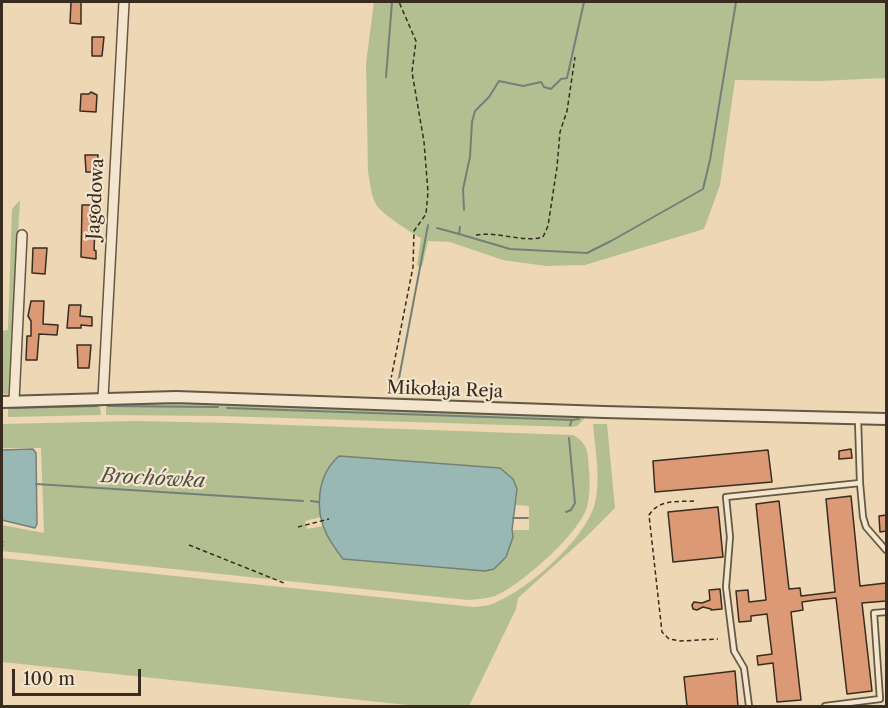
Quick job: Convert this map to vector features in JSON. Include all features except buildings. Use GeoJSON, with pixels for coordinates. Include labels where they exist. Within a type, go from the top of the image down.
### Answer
{"type":"FeatureCollection","features":[{"type":"Feature","properties":{"kind":"street","name":"Jagodowa"},"geometry":{"type":"LineString","coordinates":[[103,398],[124,2]]}},
{"type":"Feature","properties":{"kind":"street"},"geometry":{"type":"LineString","coordinates":[[14,401],[22,235]]}},
{"type":"Feature","properties":{"kind":"street","name":"Mikołaja Reja"},"geometry":{"type":"LineString","coordinates":[[2,402],[176,397],[886,419]]}},
{"type":"Feature","properties":{"kind":"lane"},"geometry":{"type":"LineString","coordinates":[[858,418],[863,517],[866,527],[886,550]]}},
{"type":"Feature","properties":{"kind":"lane"},"geometry":{"type":"LineString","coordinates":[[749,706],[744,668],[734,651],[726,586],[730,537],[726,497],[860,483]]}},
{"type":"Feature","properties":{"kind":"lane"},"geometry":{"type":"LineString","coordinates":[[878,542],[886,541]]}},
{"type":"Feature","properties":{"kind":"lane"},"geometry":{"type":"LineString","coordinates":[[825,706],[880,699],[874,613],[886,612]]}},
{"type":"Feature","properties":{"kind":"lane"},"geometry":{"type":"LineString","coordinates":[[879,687],[886,686]]}},
{"type":"Feature","properties":{"kind":"path"},"geometry":{"type":"LineString","coordinates":[[386,405],[413,267],[414,231],[426,214],[428,192],[424,142],[412,72],[416,41],[399,2]]}},
{"type":"Feature","properties":{"kind":"path"},"geometry":{"type":"LineString","coordinates":[[476,235],[494,234],[516,238],[543,237],[548,226],[560,132],[567,111],[575,57]]}},
{"type":"Feature","properties":{"kind":"path"},"geometry":{"type":"LineString","coordinates":[[694,501],[666,503],[654,507],[649,515],[662,632],[669,639],[680,641],[718,639]]}},
{"type":"Feature","properties":{"kind":"path"},"geometry":{"type":"LineString","coordinates":[[298,527],[329,519]]}},
{"type":"Feature","properties":{"kind":"path"},"geometry":{"type":"LineString","coordinates":[[2,549],[3,541]]}},
{"type":"Feature","properties":{"kind":"path"},"geometry":{"type":"LineString","coordinates":[[189,545],[284,583]]}},
{"type":"Feature","properties":{"kind":"green space"},"geometry":{"type":"Polygon","coordinates":[[[374,2],[886,2],[886,78],[819,81],[735,80],[720,185],[704,229],[585,265],[546,266],[503,260],[450,242],[428,241],[422,267],[417,265],[421,238],[377,206],[370,185],[366,63],[374,2]]]}},
{"type":"Feature","properties":{"kind":"green space"},"geometry":{"type":"Polygon","coordinates":[[[20,200],[8,394],[2,394],[2,331],[8,330],[12,209],[20,200]]]}},
{"type":"Feature","properties":{"kind":"green space"},"geometry":{"type":"Polygon","coordinates":[[[171,401],[586,417],[577,426],[571,427],[220,416],[106,415],[106,404],[108,403],[171,401]]]}},
{"type":"Feature","properties":{"kind":"green space"},"geometry":{"type":"Polygon","coordinates":[[[98,403],[101,415],[8,417],[10,406],[98,403]]]}},
{"type":"Feature","properties":{"kind":"green space"},"geometry":{"type":"Polygon","coordinates":[[[136,421],[573,435],[582,441],[587,454],[590,479],[589,498],[582,518],[548,558],[495,596],[468,600],[2,551],[2,525],[44,533],[41,448],[2,448],[2,424],[136,421]],[[507,473],[319,502],[321,517],[305,521],[307,529],[323,526],[327,534],[506,557],[513,537],[512,530],[529,530],[529,506],[515,505],[517,492],[507,473]]]}},
{"type":"Feature","properties":{"kind":"green space"},"geometry":{"type":"Polygon","coordinates":[[[593,424],[607,424],[615,508],[518,598],[516,609],[469,706],[417,706],[2,662],[2,558],[474,607],[492,604],[522,588],[538,576],[568,547],[589,517],[595,503],[598,484],[593,424]]]}},
{"type":"Feature","properties":{"kind":"water"},"geometry":{"type":"Polygon","coordinates":[[[33,449],[36,453],[37,524],[35,528],[2,520],[2,450],[33,449]]]}},
{"type":"Feature","properties":{"kind":"water"},"geometry":{"type":"Polygon","coordinates":[[[339,456],[500,468],[513,479],[517,489],[513,537],[506,557],[494,569],[485,571],[343,559],[327,535],[319,504],[326,473],[339,456]]]}},
{"type":"Feature","properties":{"kind":"waterway"},"geometry":{"type":"LineString","coordinates":[[386,77],[392,2]]}},
{"type":"Feature","properties":{"kind":"waterway"},"geometry":{"type":"LineString","coordinates":[[464,210],[463,189],[470,157],[475,111],[489,97],[499,81],[523,86],[541,82],[544,87],[551,89],[561,79],[567,78],[584,2]]}},
{"type":"Feature","properties":{"kind":"waterway"},"geometry":{"type":"LineString","coordinates":[[459,234],[510,249],[587,253],[703,189],[710,160],[736,2]]}},
{"type":"Feature","properties":{"kind":"waterway"},"geometry":{"type":"LineString","coordinates":[[396,394],[428,225]]}},
{"type":"Feature","properties":{"kind":"waterway"},"geometry":{"type":"LineString","coordinates":[[437,228],[459,234],[460,227]]}},
{"type":"Feature","properties":{"kind":"waterway"},"geometry":{"type":"LineString","coordinates":[[10,408],[97,406]]}},
{"type":"Feature","properties":{"kind":"waterway"},"geometry":{"type":"LineString","coordinates":[[108,406],[218,407]]}},
{"type":"Feature","properties":{"kind":"waterway"},"geometry":{"type":"LineString","coordinates":[[227,408],[574,420]]}},
{"type":"Feature","properties":{"kind":"waterway","name":"Brochówka"},"geometry":{"type":"LineString","coordinates":[[570,425],[572,420],[579,419]]}},
{"type":"Feature","properties":{"kind":"waterway","name":"Brochówka"},"geometry":{"type":"LineString","coordinates":[[566,512],[571,510],[575,503],[569,438]]}},
{"type":"Feature","properties":{"kind":"waterway","name":"Brochówka"},"geometry":{"type":"LineString","coordinates":[[36,484],[303,501]]}},
{"type":"Feature","properties":{"kind":"waterway","name":"Brochówka"},"geometry":{"type":"LineString","coordinates":[[311,501],[319,502]]}},
{"type":"Feature","properties":{"kind":"waterway","name":"Brochówka"},"geometry":{"type":"LineString","coordinates":[[513,518],[528,518]]}}]}
